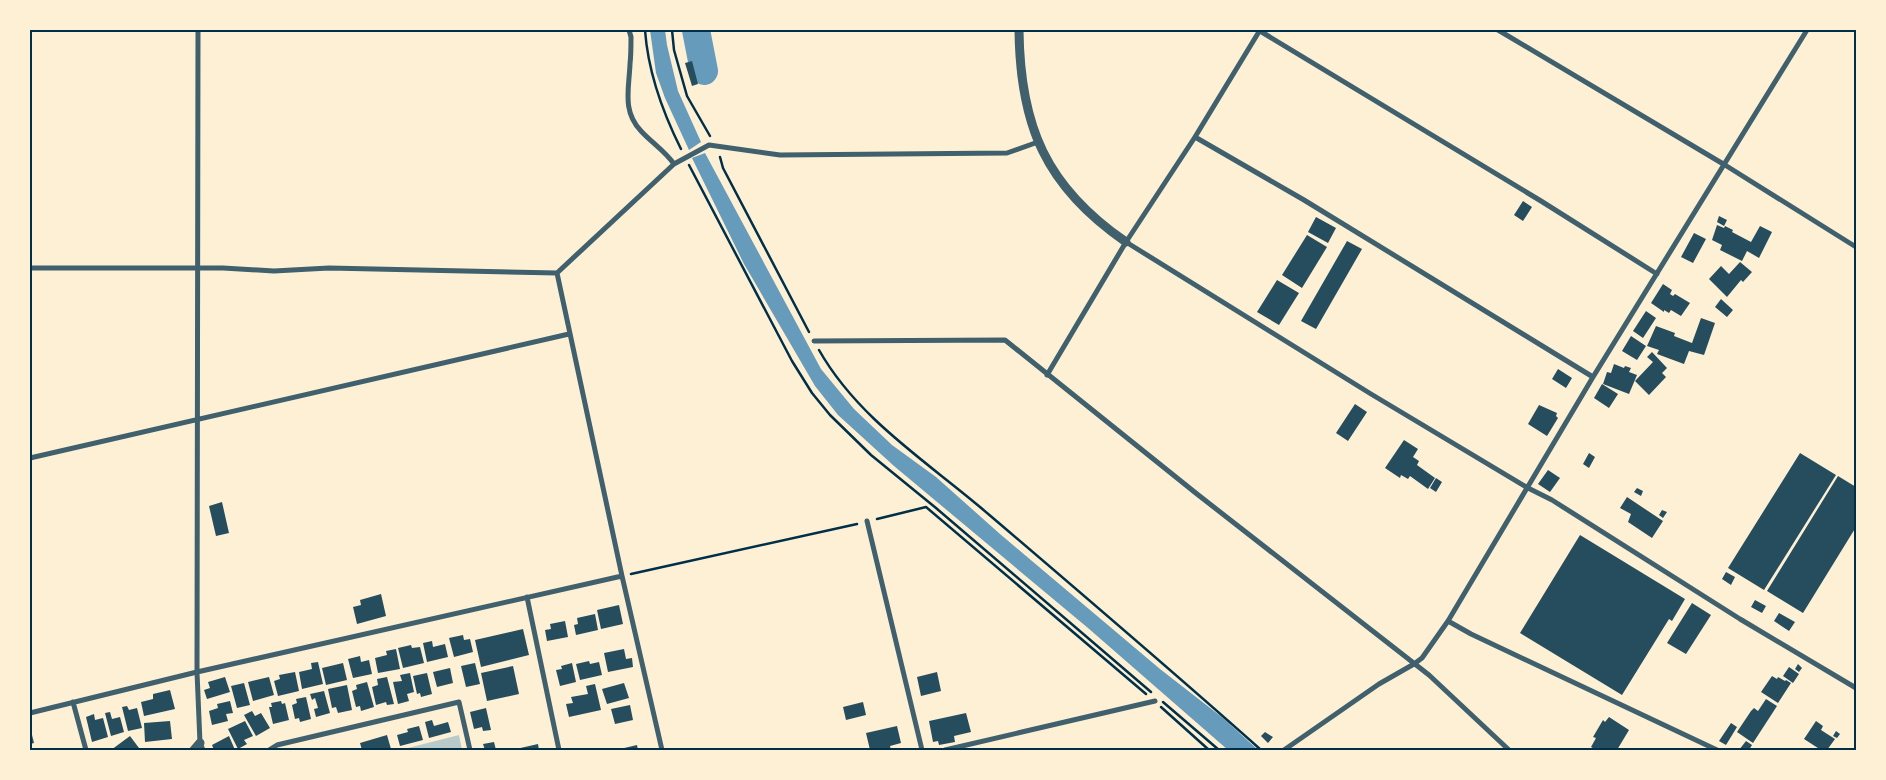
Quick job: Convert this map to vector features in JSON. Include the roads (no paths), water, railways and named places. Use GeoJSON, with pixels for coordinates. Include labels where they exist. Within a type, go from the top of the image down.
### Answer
{"type":"FeatureCollection","features":[{"type":"Feature","properties":{"kind":"street"},"geometry":{"type":"LineString","coordinates":[[198,30],[196,269],[197,672],[199,748]]}},
{"type":"Feature","properties":{"kind":"street"},"geometry":{"type":"LineString","coordinates":[[629,30],[631,37],[627,97],[629,112],[633,122],[641,132],[669,156],[674,164]]}},
{"type":"Feature","properties":{"kind":"street"},"geometry":{"type":"LineString","coordinates":[[1018,30],[1023,95],[1029,120],[1038,142],[1058,178],[1070,194],[1096,220],[1126,242],[1371,394],[1528,488],[1552,500],[1740,619],[1856,688]]}},
{"type":"Feature","properties":{"kind":"street"},"geometry":{"type":"LineString","coordinates":[[1047,375],[1126,242],[1195,137],[1260,30],[1657,274]]}},
{"type":"Feature","properties":{"kind":"street"},"geometry":{"type":"LineString","coordinates":[[1498,30],[1725,165],[1856,247]]}},
{"type":"Feature","properties":{"kind":"street"},"geometry":{"type":"LineString","coordinates":[[1284,750],[1378,684],[1422,658],[1448,621],[1593,377],[1807,30]]}},
{"type":"Feature","properties":{"kind":"street"},"geometry":{"type":"LineString","coordinates":[[1195,137],[1304,200],[1593,377]]}},
{"type":"Feature","properties":{"kind":"street"},"geometry":{"type":"LineString","coordinates":[[30,268],[223,268],[274,271],[329,268],[556,273],[674,164],[691,153],[712,145],[780,155],[1007,153],[1038,142]]}},
{"type":"Feature","properties":{"kind":"street"},"geometry":{"type":"LineString","coordinates":[[556,273],[662,750]]}},
{"type":"Feature","properties":{"kind":"street"},"geometry":{"type":"LineString","coordinates":[[30,458],[569,334]]}},
{"type":"Feature","properties":{"kind":"street"},"geometry":{"type":"LineString","coordinates":[[814,342],[1001,340],[1008,342],[1047,375],[1430,675],[1509,750]]}},
{"type":"Feature","properties":{"kind":"street"},"geometry":{"type":"LineString","coordinates":[[867,522],[922,750]]}},
{"type":"Feature","properties":{"kind":"street"},"geometry":{"type":"LineString","coordinates":[[30,713],[197,672],[622,576]]}},
{"type":"Feature","properties":{"kind":"street"},"geometry":{"type":"LineString","coordinates":[[527,597],[559,750]]}},
{"type":"Feature","properties":{"kind":"street"},"geometry":{"type":"LineString","coordinates":[[1448,621],[1717,750]]}},
{"type":"Feature","properties":{"kind":"street"},"geometry":{"type":"LineString","coordinates":[[945,750],[1157,700]]}},
{"type":"Feature","properties":{"kind":"street"},"geometry":{"type":"LineString","coordinates":[[73,702],[86,750]]}},
{"type":"Feature","properties":{"kind":"street"},"geometry":{"type":"LineString","coordinates":[[269,750],[277,746],[458,702],[470,750]]}},
{"type":"Feature","properties":{"kind":"water"},"geometry":{"type":"Polygon","coordinates":[[[650,30],[665,30],[678,91],[701,142],[689,150],[665,98],[656,73],[650,30]]]}},
{"type":"Feature","properties":{"kind":"water"},"geometry":{"type":"Polygon","coordinates":[[[705,153],[821,369],[854,409],[892,445],[936,477],[1000,534],[1160,669],[1223,718],[1258,750],[1228,750],[1088,628],[894,466],[838,415],[815,386],[744,264],[692,158],[705,153]]]}},
{"type":"Feature","properties":{"kind":"waterway"},"geometry":{"type":"LineString","coordinates":[[696,30],[704,71]]}}]}
